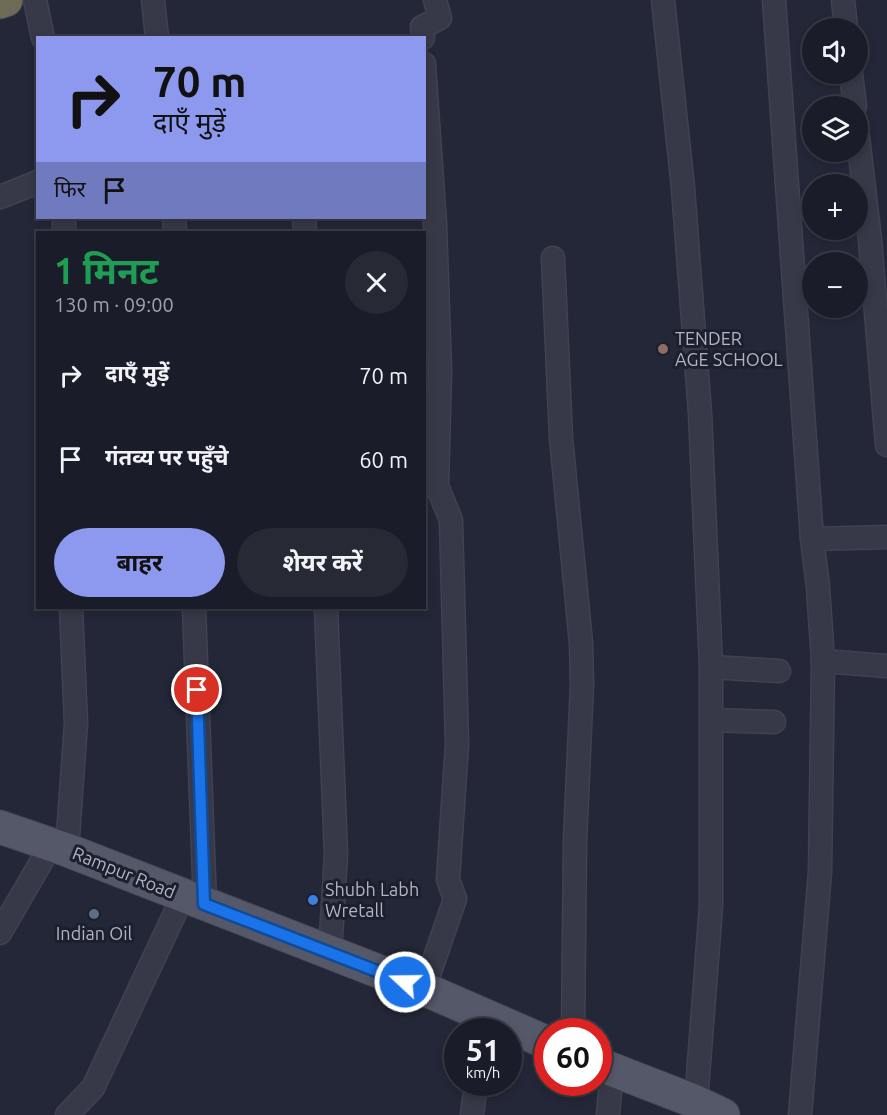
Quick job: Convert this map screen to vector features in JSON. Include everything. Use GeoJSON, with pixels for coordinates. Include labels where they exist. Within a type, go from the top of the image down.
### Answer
{"type":"FeatureCollection","features":[{"type":"Feature","properties":{"kind":"highway"},"geometry":{"type":"LineString","coordinates":[[0,2],[6,0]]}},
{"type":"Feature","properties":{"kind":"main road","name":"Rampur Road"},"geometry":{"type":"LineString","coordinates":[[0,827],[424,989],[473,1018]]}},
{"type":"Feature","properties":{"kind":"main road"},"geometry":{"type":"LineString","coordinates":[[612,1069],[710,1108]]}},
{"type":"Feature","properties":{"kind":"street"},"geometry":{"type":"LineString","coordinates":[[35,0],[43,36]]}},
{"type":"Feature","properties":{"kind":"street"},"geometry":{"type":"LineString","coordinates":[[153,0],[157,36]]}},
{"type":"Feature","properties":{"kind":"street"},"geometry":{"type":"LineString","coordinates":[[423,36],[422,27],[440,18],[435,0]]}},
{"type":"Feature","properties":{"kind":"street"},"geometry":{"type":"LineString","coordinates":[[663,0],[683,188],[700,413],[711,667],[710,1108]]}},
{"type":"Feature","properties":{"kind":"street"},"geometry":{"type":"LineString","coordinates":[[774,0],[812,539],[823,661],[820,872],[800,1115]]}},
{"type":"Feature","properties":{"kind":"street"},"geometry":{"type":"LineString","coordinates":[[843,0],[845,18]]}},
{"type":"Feature","properties":{"kind":"street"},"geometry":{"type":"LineString","coordinates":[[424,989],[455,899],[448,879],[457,744],[451,520],[437,486],[440,370],[436,246],[426,94]]}},
{"type":"Feature","properties":{"kind":"street"},"geometry":{"type":"LineString","coordinates":[[864,162],[877,222],[887,445]]}},
{"type":"Feature","properties":{"kind":"street"},"geometry":{"type":"LineString","coordinates":[[0,196],[36,183]]}},
{"type":"Feature","properties":{"kind":"street"},"geometry":{"type":"LineString","coordinates":[[552,258],[561,438],[582,684],[575,841],[573,1018]]}},
{"type":"Feature","properties":{"kind":"street"},"geometry":{"type":"LineString","coordinates":[[812,539],[887,537]]}},
{"type":"Feature","properties":{"kind":"street"},"geometry":{"type":"LineString","coordinates":[[0,933],[59,848],[76,723],[71,609]]}},
{"type":"Feature","properties":{"kind":"street"},"geometry":{"type":"LineString","coordinates":[[67,1115],[93,1088],[194,900],[194,609]]}},
{"type":"Feature","properties":{"kind":"street"},"geometry":{"type":"LineString","coordinates":[[326,609],[336,854],[330,953]]}},
{"type":"Feature","properties":{"kind":"street"},"geometry":{"type":"LineString","coordinates":[[823,661],[887,666]]}},
{"type":"Feature","properties":{"kind":"street"},"geometry":{"type":"LineString","coordinates":[[711,667],[779,671]]}},
{"type":"Feature","properties":{"kind":"street"},"geometry":{"type":"LineString","coordinates":[[711,720],[774,722]]}},
{"type":"Feature","properties":{"kind":"street"},"geometry":{"type":"LineString","coordinates":[[472,1115],[474,1096]]}},
{"type":"Feature","properties":{"kind":"street"},"geometry":{"type":"LineString","coordinates":[[607,1096],[608,1115]]}},
{"type":"Feature","properties":{"kind":"place","name":"TENDER AGE SCHOOL"},"geometry":{"type":"Point","coordinates":[663,349]}},
{"type":"Feature","properties":{"kind":"place","name":"Shubh Labh Wretall"},"geometry":{"type":"Point","coordinates":[313,900]}},
{"type":"Feature","properties":{"kind":"place","name":"Indian Oil"},"geometry":{"type":"Point","coordinates":[94,914]}},
{"type":"Feature","properties":{"kind":"route"},"geometry":{"type":"LineString","coordinates":[[197,690],[204,904],[405,982]]}}]}
